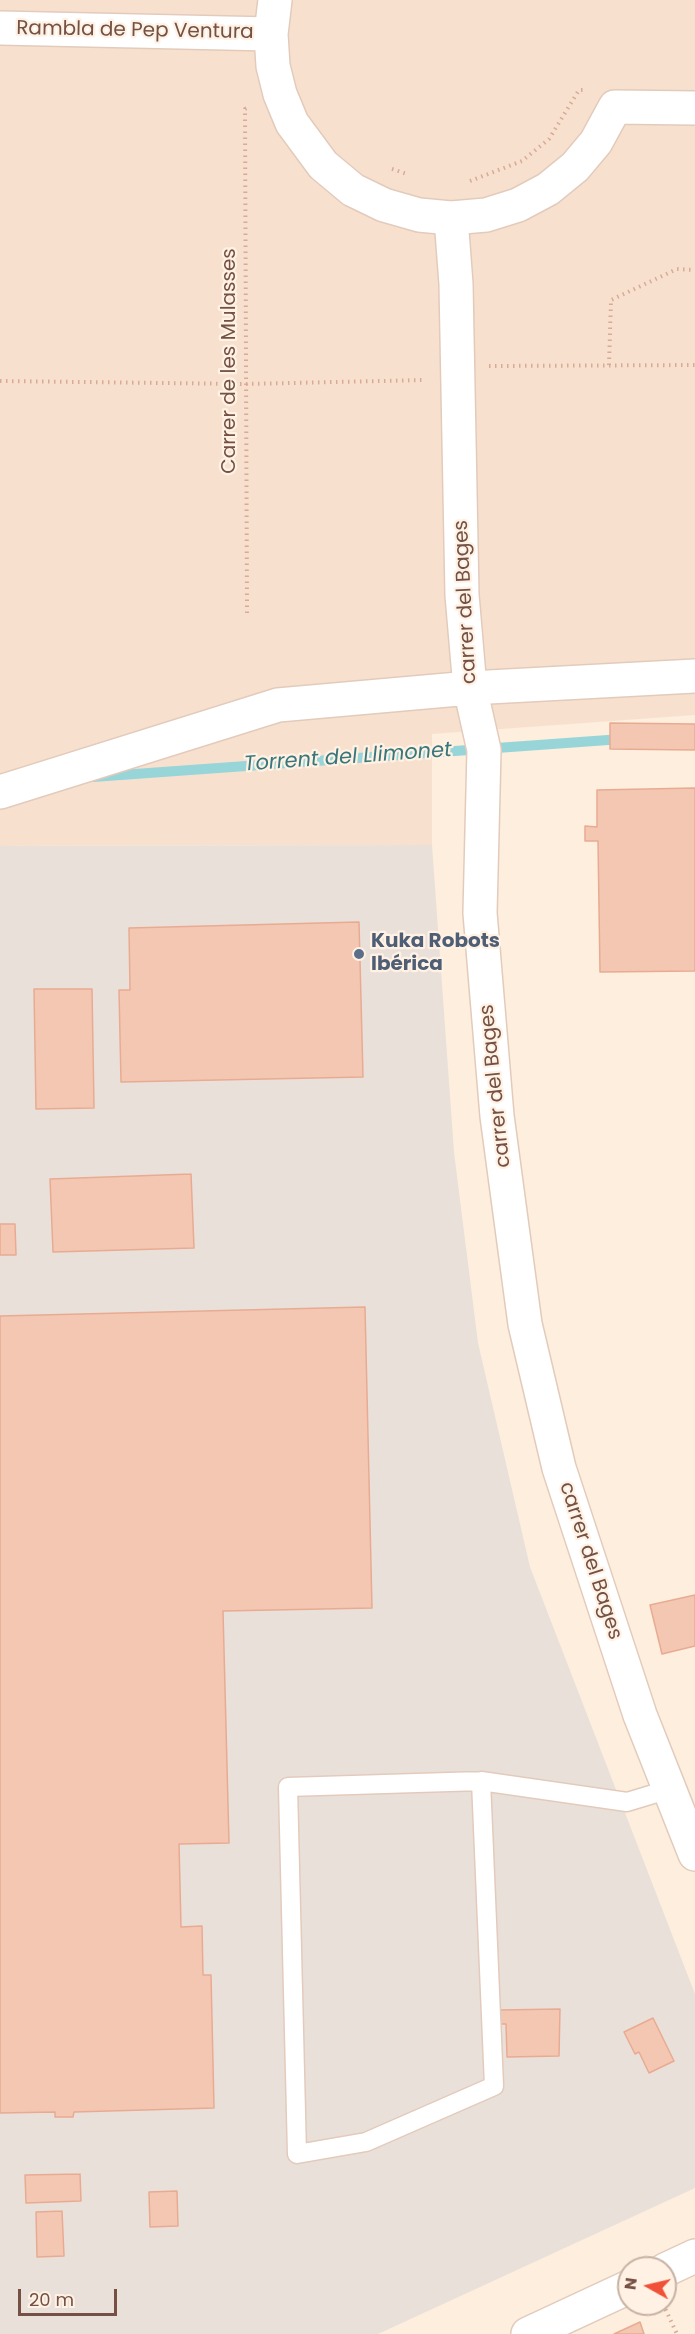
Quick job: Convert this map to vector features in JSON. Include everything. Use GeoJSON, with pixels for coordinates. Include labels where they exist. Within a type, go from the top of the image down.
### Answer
{"type":"FeatureCollection","features":[{"type":"Feature","properties":{"kind":"street"},"geometry":{"type":"LineString","coordinates":[[275,0],[271,34],[273,66],[280,94],[292,123],[323,165],[353,190],[384,206],[419,215],[451,218],[486,215],[518,205],[548,189],[575,167],[596,142],[603,98],[695,108]]}},
{"type":"Feature","properties":{"kind":"street","name":"Rambla de Pep Ventura"},"geometry":{"type":"LineString","coordinates":[[0,28],[271,34]]}},
{"type":"Feature","properties":{"kind":"street","name":"carrer del Bages"},"geometry":{"type":"LineString","coordinates":[[451,218],[456,284],[462,595],[470,688],[484,750],[480,913],[494,1080],[525,1324],[559,1468],[640,1715],[695,1854]]}},
{"type":"Feature","properties":{"kind":"street"},"geometry":{"type":"LineString","coordinates":[[0,792],[278,705],[470,688],[695,676]]}},
{"type":"Feature","properties":{"kind":"street"},"geometry":{"type":"LineString","coordinates":[[677,2264],[695,2256]]}},
{"type":"Feature","properties":{"kind":"street"},"geometry":{"type":"LineString","coordinates":[[528,2334],[617,2293]]}},
{"type":"Feature","properties":{"kind":"lane"},"geometry":{"type":"LineString","coordinates":[[481,1781],[494,2086],[366,2142],[297,2154],[288,1787],[481,1781],[627,1802],[670,1789]]}},
{"type":"Feature","properties":{"kind":"path"},"geometry":{"type":"LineString","coordinates":[[469,182],[522,161],[549,139],[579,90],[603,98]]}},
{"type":"Feature","properties":{"kind":"path","name":"Carrer de les Mulasses"},"geometry":{"type":"LineString","coordinates":[[245,108],[247,613]]}},
{"type":"Feature","properties":{"kind":"path"},"geometry":{"type":"LineString","coordinates":[[387,167],[408,174]]}},
{"type":"Feature","properties":{"kind":"path"},"geometry":{"type":"LineString","coordinates":[[609,365],[611,300],[677,269],[695,270]]}},
{"type":"Feature","properties":{"kind":"path"},"geometry":{"type":"LineString","coordinates":[[0,381],[245,384],[609,365],[695,365]]}},
{"type":"Feature","properties":{"kind":"path"},"geometry":{"type":"LineString","coordinates":[[669,2316],[677,2334]]}},
{"type":"Feature","properties":{"kind":"shaded area"},"geometry":{"type":"Polygon","coordinates":[[[0,0],[695,0],[695,715],[432,734],[432,845],[0,846],[0,0]]]}},
{"type":"Feature","properties":{"kind":"shaded area"},"geometry":{"type":"Polygon","coordinates":[[[432,845],[454,1152],[478,1343],[530,1567],[695,1994],[695,2188],[378,2334],[0,2334],[0,846],[432,845]]]}},
{"type":"Feature","properties":{"kind":"building"},"geometry":{"type":"Polygon","coordinates":[[[610,723],[695,724],[695,750],[610,749],[610,723]]]}},
{"type":"Feature","properties":{"kind":"building"},"geometry":{"type":"Polygon","coordinates":[[[695,788],[695,971],[600,972],[598,841],[585,841],[585,826],[597,827],[597,790],[695,788]]]}},
{"type":"Feature","properties":{"kind":"building"},"geometry":{"type":"Polygon","coordinates":[[[359,922],[363,1077],[121,1082],[119,990],[130,990],[129,928],[359,922]]]}},
{"type":"Feature","properties":{"kind":"building"},"geometry":{"type":"Polygon","coordinates":[[[34,989],[92,989],[94,1108],[36,1109],[34,989]]]}},
{"type":"Feature","properties":{"kind":"building"},"geometry":{"type":"Polygon","coordinates":[[[191,1174],[194,1248],[53,1252],[50,1179],[191,1174]]]}},
{"type":"Feature","properties":{"kind":"building"},"geometry":{"type":"Polygon","coordinates":[[[0,1224],[15,1224],[16,1255],[0,1255],[0,1224]]]}},
{"type":"Feature","properties":{"kind":"building"},"geometry":{"type":"Polygon","coordinates":[[[365,1307],[372,1608],[223,1611],[229,1843],[179,1844],[181,1927],[202,1926],[203,1975],[211,1975],[214,2108],[74,2112],[73,2117],[55,2117],[55,2112],[0,2113],[0,1316],[365,1307]]]}},
{"type":"Feature","properties":{"kind":"building"},"geometry":{"type":"Polygon","coordinates":[[[695,1595],[695,1646],[662,1654],[650,1605],[695,1595]]]}},
{"type":"Feature","properties":{"kind":"building"},"geometry":{"type":"Polygon","coordinates":[[[560,2009],[559,2056],[507,2057],[506,2024],[500,2024],[500,2010],[560,2009]]]}},
{"type":"Feature","properties":{"kind":"building"},"geometry":{"type":"Polygon","coordinates":[[[653,2018],[674,2061],[649,2073],[639,2052],[635,2054],[624,2032],[653,2018]]]}},
{"type":"Feature","properties":{"kind":"building"},"geometry":{"type":"Polygon","coordinates":[[[80,2174],[81,2201],[26,2203],[25,2175],[80,2174]]]}},
{"type":"Feature","properties":{"kind":"building"},"geometry":{"type":"Polygon","coordinates":[[[177,2191],[178,2226],[150,2227],[149,2192],[177,2191]]]}},
{"type":"Feature","properties":{"kind":"building"},"geometry":{"type":"Polygon","coordinates":[[[62,2211],[64,2256],[37,2257],[36,2212],[62,2211]]]}},
{"type":"Feature","properties":{"kind":"building"},"geometry":{"type":"Polygon","coordinates":[[[640,2322],[644,2334],[614,2334],[640,2322]]]}},
{"type":"Feature","properties":{"kind":"waterway","name":"Torrent del Llimonet"},"geometry":{"type":"LineString","coordinates":[[93,777],[622,739]]}},
{"type":"Feature","properties":{"kind":"place","name":"Kuka Robots Ibérica"},"geometry":{"type":"Point","coordinates":[359,954]}}]}
